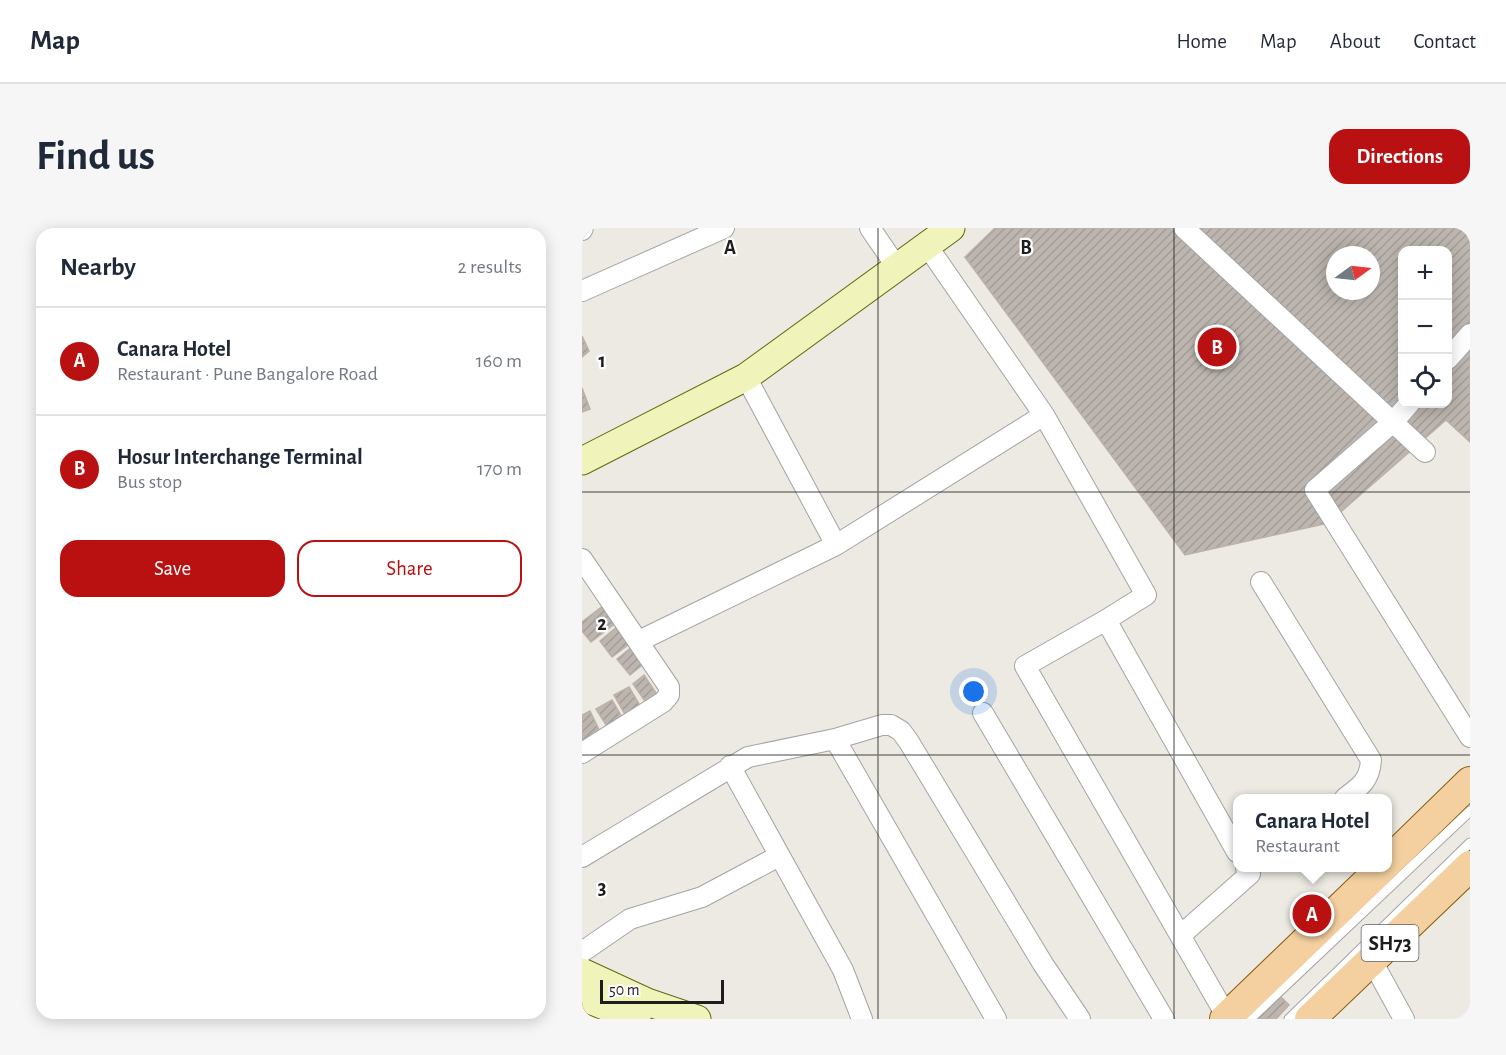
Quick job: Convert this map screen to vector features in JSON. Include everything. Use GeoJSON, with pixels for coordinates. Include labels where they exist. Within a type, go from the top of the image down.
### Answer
{"type":"FeatureCollection","features":[{"type":"Feature","properties":{"kind":"main road"},"geometry":{"type":"LineString","coordinates":[[582,461],[746,377],[898,269],[951,228]]}},
{"type":"Feature","properties":{"kind":"main road"},"geometry":{"type":"LineString","coordinates":[[1392,858],[1470,782]]}},
{"type":"Feature","properties":{"kind":"main road","name":"SH73"},"geometry":{"type":"LineString","coordinates":[[1310,1019],[1470,866]]}},
{"type":"Feature","properties":{"kind":"main road","name":"SH73"},"geometry":{"type":"LineString","coordinates":[[1234,1018],[1377,872]]}},
{"type":"Feature","properties":{"kind":"main road"},"geometry":{"type":"LineString","coordinates":[[582,972],[647,1002],[697,1019]]}},
{"type":"Feature","properties":{"kind":"main road"},"geometry":{"type":"LineString","coordinates":[[582,996],[637,1019]]}},
{"type":"Feature","properties":{"kind":"street"},"geometry":{"type":"LineString","coordinates":[[582,291],[724,228]]}},
{"type":"Feature","properties":{"kind":"street"},"geometry":{"type":"LineString","coordinates":[[870,228],[898,269]]}},
{"type":"Feature","properties":{"kind":"street"},"geometry":{"type":"LineString","coordinates":[[1184,228],[1425,452]]}},
{"type":"Feature","properties":{"kind":"street"},"geometry":{"type":"LineString","coordinates":[[928,247],[1044,416],[1146,595],[1025,666],[1181,935],[1234,1018]]}},
{"type":"Feature","properties":{"kind":"street"},"geometry":{"type":"LineString","coordinates":[[1452,354],[1470,334]]}},
{"type":"Feature","properties":{"kind":"street"},"geometry":{"type":"LineString","coordinates":[[746,377],[836,545]]}},
{"type":"Feature","properties":{"kind":"street"},"geometry":{"type":"LineString","coordinates":[[1405,408],[1393,422],[1315,490],[1470,737]]}},
{"type":"Feature","properties":{"kind":"street"},"geometry":{"type":"LineString","coordinates":[[639,641],[836,545],[1044,416]]}},
{"type":"Feature","properties":{"kind":"street"},"geometry":{"type":"LineString","coordinates":[[582,559],[669,687],[669,695],[663,702],[582,753]]}},
{"type":"Feature","properties":{"kind":"street"},"geometry":{"type":"LineString","coordinates":[[1261,582],[1371,760],[1370,772],[1365,782],[1350,794]]}},
{"type":"Feature","properties":{"kind":"street"},"geometry":{"type":"LineString","coordinates":[[1106,620],[1233,845]]}},
{"type":"Feature","properties":{"kind":"street"},"geometry":{"type":"LineString","coordinates":[[983,713],[1164,1019]]}},
{"type":"Feature","properties":{"kind":"street"},"geometry":{"type":"LineString","coordinates":[[582,857],[730,766],[765,752],[835,739],[882,725],[891,725],[901,731],[1043,964],[1080,1019]]}},
{"type":"Feature","properties":{"kind":"street"},"geometry":{"type":"LineString","coordinates":[[835,739],[996,1019]]}},
{"type":"Feature","properties":{"kind":"street"},"geometry":{"type":"LineString","coordinates":[[730,766],[843,970],[862,1019]]}},
{"type":"Feature","properties":{"kind":"street"},"geometry":{"type":"LineString","coordinates":[[582,952],[630,919],[702,897],[779,856]]}},
{"type":"Feature","properties":{"kind":"street"},"geometry":{"type":"LineString","coordinates":[[1181,935],[1250,872]]}},
{"type":"Feature","properties":{"kind":"street"},"geometry":{"type":"LineString","coordinates":[[1372,961],[1404,1019]]}},
{"type":"Feature","properties":{"kind":"lane"},"geometry":{"type":"LineString","coordinates":[[1234,1018],[1470,811]]}},
{"type":"Feature","properties":{"kind":"lane"},"geometry":{"type":"LineString","coordinates":[[1289,1019],[1470,843]]}},
{"type":"Feature","properties":{"kind":"building"},"geometry":{"type":"Polygon","coordinates":[[[995,228],[1470,228],[1470,442],[1446,420],[1328,523],[1185,555],[965,257],[995,228]]]}},
{"type":"Feature","properties":{"kind":"building"},"geometry":{"type":"Polygon","coordinates":[[[582,336],[589,351],[582,357],[582,336]]]}},
{"type":"Feature","properties":{"kind":"building"},"geometry":{"type":"Polygon","coordinates":[[[582,388],[590,409],[582,412],[582,388]]]}},
{"type":"Feature","properties":{"kind":"building"},"geometry":{"type":"Polygon","coordinates":[[[604,605],[617,622],[591,642],[582,631],[582,622],[604,605]]]}},
{"type":"Feature","properties":{"kind":"building"},"geometry":{"type":"Polygon","coordinates":[[[619,625],[632,642],[612,657],[600,641],[619,625]]]}},
{"type":"Feature","properties":{"kind":"building"},"geometry":{"type":"Polygon","coordinates":[[[633,646],[646,662],[630,675],[617,659],[633,646]]]}},
{"type":"Feature","properties":{"kind":"building"},"geometry":{"type":"Polygon","coordinates":[[[644,675],[658,696],[647,704],[633,684],[644,675]]]}},
{"type":"Feature","properties":{"kind":"building"},"geometry":{"type":"Polygon","coordinates":[[[629,687],[642,709],[627,718],[614,695],[629,687]]]}},
{"type":"Feature","properties":{"kind":"building"},"geometry":{"type":"Polygon","coordinates":[[[612,700],[623,719],[608,728],[596,709],[612,700]]]}},
{"type":"Feature","properties":{"kind":"building"},"geometry":{"type":"Polygon","coordinates":[[[590,711],[602,736],[582,745],[582,715],[590,711]]]}},
{"type":"Feature","properties":{"kind":"building"},"geometry":{"type":"Polygon","coordinates":[[[1279,995],[1289,1005],[1276,1019],[1254,1019],[1279,995]]]}},
{"type":"Feature","properties":{"kind":"place","name":"Hosur Interchange Terminal"},"geometry":{"type":"Point","coordinates":[1217,347]}},
{"type":"Feature","properties":{"kind":"place","name":"Canara Hotel"},"geometry":{"type":"Point","coordinates":[1312,914]}}]}
